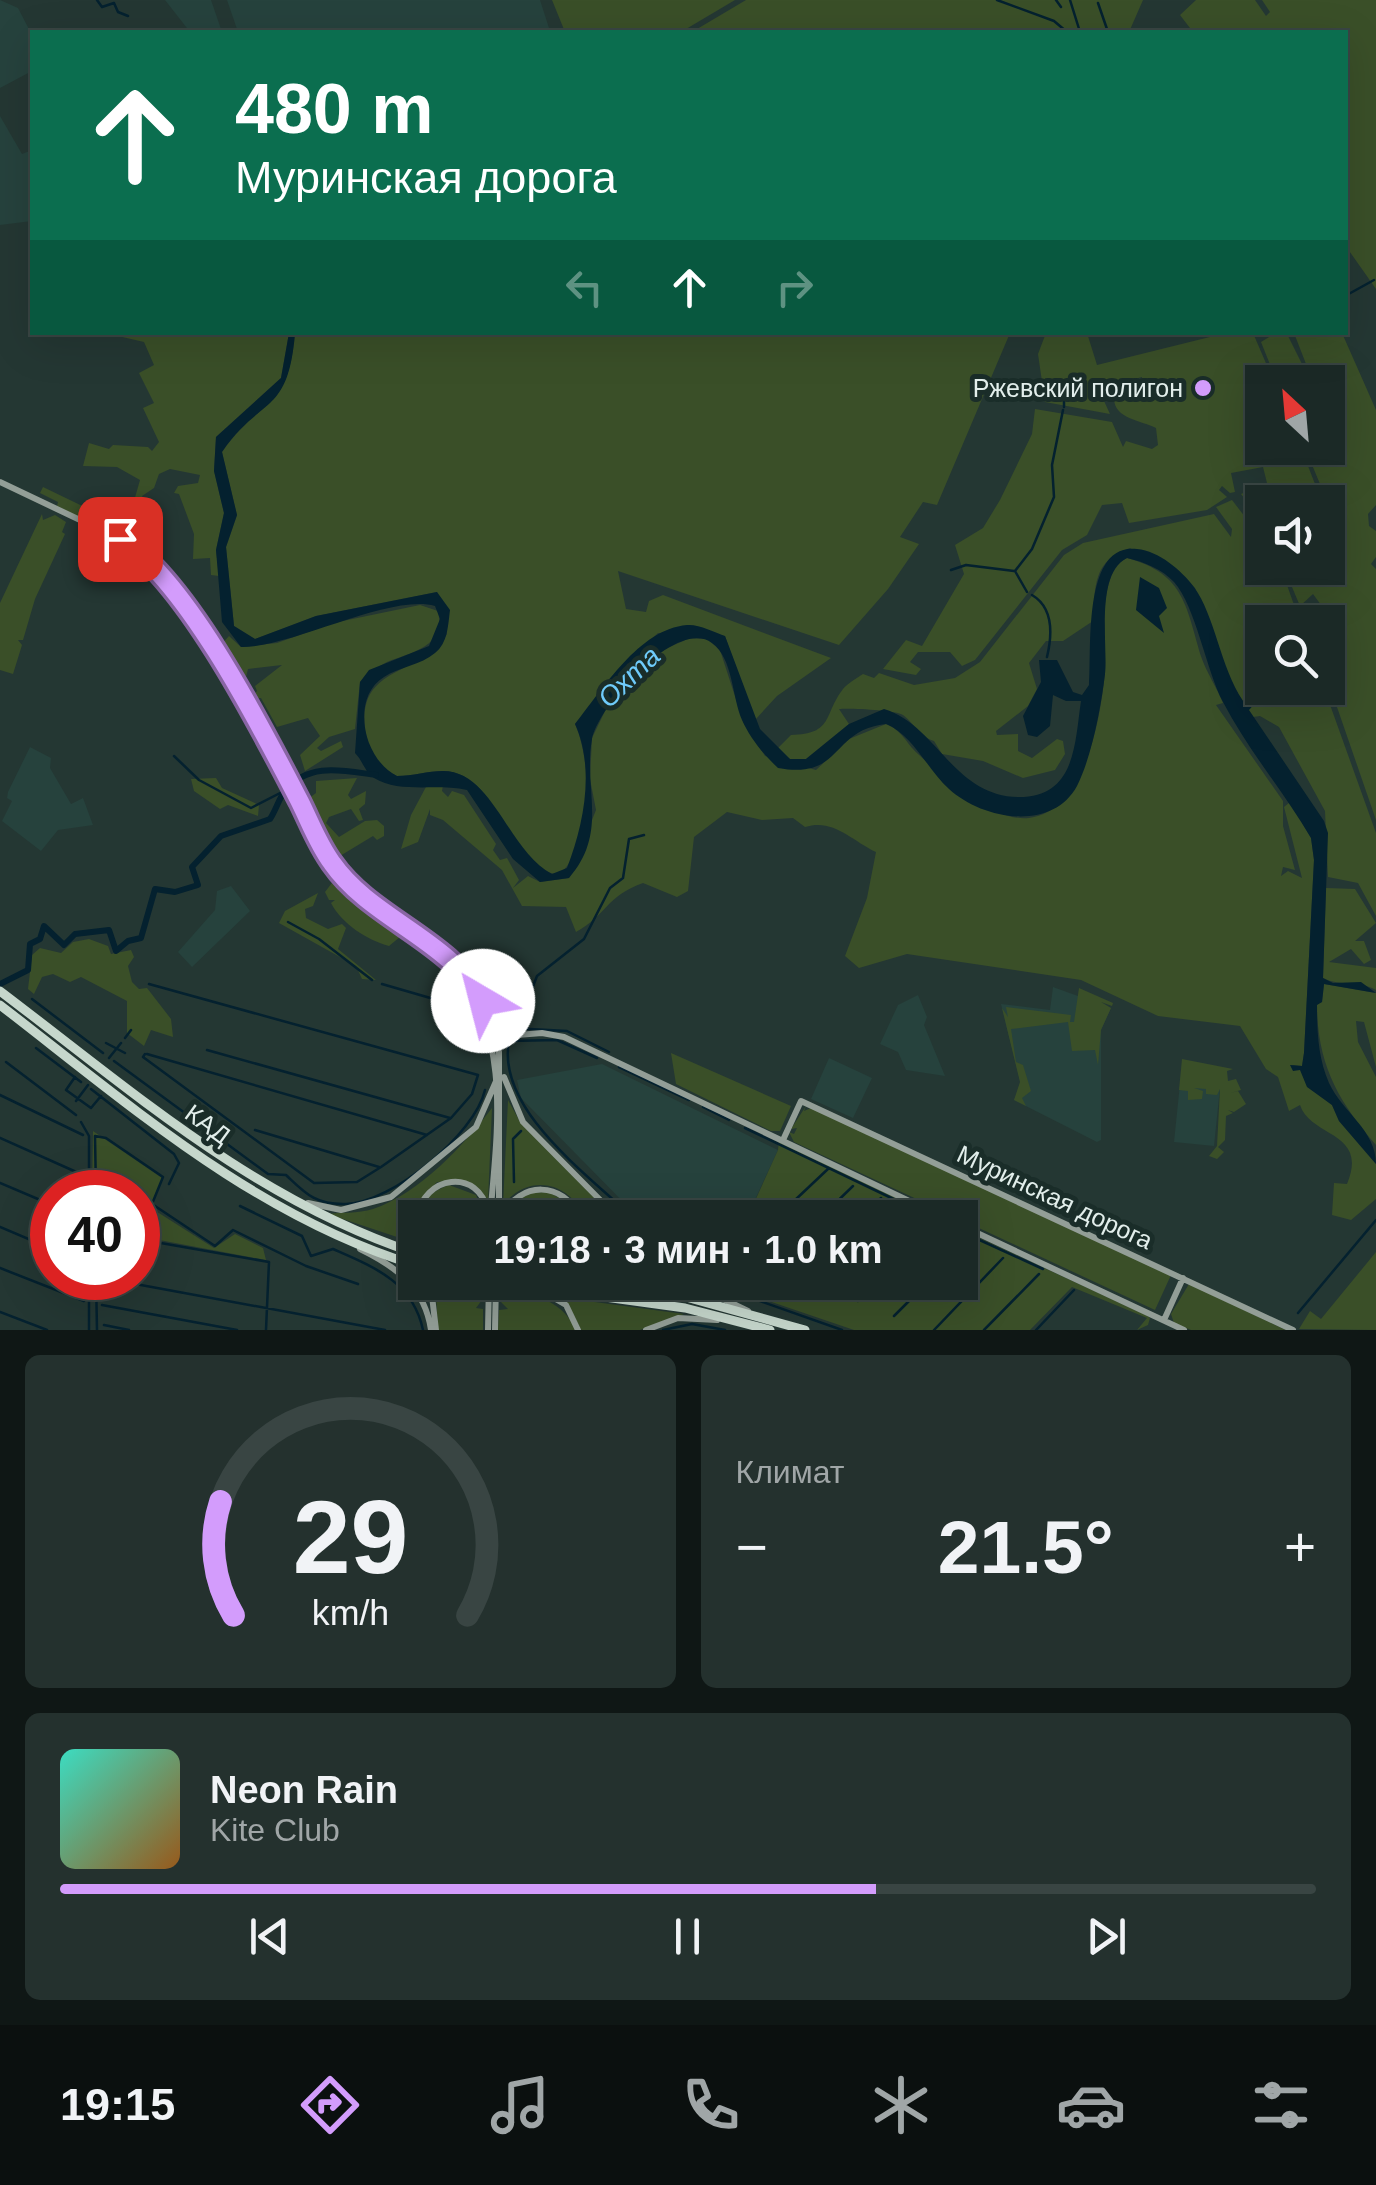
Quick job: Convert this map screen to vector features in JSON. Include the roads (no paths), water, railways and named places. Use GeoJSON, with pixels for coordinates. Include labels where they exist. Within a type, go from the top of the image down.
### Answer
{"type":"FeatureCollection","features":[{"type":"Feature","properties":{"kind":"highway","name":"КАД"},"geometry":{"type":"LineString","coordinates":[[0,991],[175,1125],[278,1194],[360,1234],[398,1247]]}},
{"type":"Feature","properties":{"kind":"highway","name":"КАД"},"geometry":{"type":"LineString","coordinates":[[0,1005],[217,1170],[322,1229],[398,1258]]}},
{"type":"Feature","properties":{"kind":"highway"},"geometry":{"type":"LineString","coordinates":[[626,1300],[770,1330]]}},
{"type":"Feature","properties":{"kind":"highway"},"geometry":{"type":"LineString","coordinates":[[699,1300],[805,1330]]}},
{"type":"Feature","properties":{"kind":"street"},"geometry":{"type":"LineString","coordinates":[[0,482],[120,539],[164,574],[338,870],[468,977],[493,1024],[499,1075],[491,1200]]}},
{"type":"Feature","properties":{"kind":"street"},"geometry":{"type":"LineString","coordinates":[[440,953],[476,999],[499,1052],[500,1200]]}},
{"type":"Feature","properties":{"kind":"street"},"geometry":{"type":"LineString","coordinates":[[493,1024],[514,1034]]}},
{"type":"Feature","properties":{"kind":"street"},"geometry":{"type":"LineString","coordinates":[[499,1052],[504,1039],[514,1034]]}},
{"type":"Feature","properties":{"kind":"street"},"geometry":{"type":"LineString","coordinates":[[494,1036],[564,1036],[908,1200]]}},
{"type":"Feature","properties":{"kind":"street"},"geometry":{"type":"LineString","coordinates":[[278,1194],[341,1210],[381,1202],[467,1137],[482,1118],[499,1075]]}},
{"type":"Feature","properties":{"kind":"street"},"geometry":{"type":"LineString","coordinates":[[499,1075],[522,1122],[600,1200]]}},
{"type":"Feature","properties":{"kind":"street","name":"Муринская дорога"},"geometry":{"type":"LineString","coordinates":[[783,1140],[801,1101],[1293,1330]]}},
{"type":"Feature","properties":{"kind":"street"},"geometry":{"type":"LineString","coordinates":[[425,1200],[430,1189],[458,1180],[479,1191],[483,1200]]}},
{"type":"Feature","properties":{"kind":"street"},"geometry":{"type":"LineString","coordinates":[[515,1200],[520,1194],[543,1188],[567,1200]]}},
{"type":"Feature","properties":{"kind":"street"},"geometry":{"type":"LineString","coordinates":[[322,1229],[404,1276],[423,1300],[434,1330]]}},
{"type":"Feature","properties":{"kind":"street"},"geometry":{"type":"LineString","coordinates":[[978,1232],[1184,1330]]}},
{"type":"Feature","properties":{"kind":"street"},"geometry":{"type":"LineString","coordinates":[[1164,1320],[1183,1278]]}},
{"type":"Feature","properties":{"kind":"street"},"geometry":{"type":"LineString","coordinates":[[432,1300],[434,1330]]}},
{"type":"Feature","properties":{"kind":"street"},"geometry":{"type":"LineString","coordinates":[[491,1330],[492,1300]]}},
{"type":"Feature","properties":{"kind":"street"},"geometry":{"type":"LineString","coordinates":[[557,1300],[566,1305],[578,1330]]}},
{"type":"Feature","properties":{"kind":"street"},"geometry":{"type":"LineString","coordinates":[[725,1300],[749,1312]]}},
{"type":"Feature","properties":{"kind":"street"},"geometry":{"type":"LineString","coordinates":[[646,1330],[678,1318],[744,1322]]}},
{"type":"Feature","properties":{"kind":"water","name":"Охта"},"geometry":{"type":"Polygon","coordinates":[[[289,335],[295,335],[286,379],[279,393],[222,452],[237,515],[226,547],[234,626],[255,639],[316,616],[437,592],[450,610],[445,639],[429,657],[384,677],[373,687],[364,713],[369,743],[385,768],[397,776],[443,771],[460,774],[475,784],[523,848],[552,874],[567,868],[585,796],[585,759],[575,724],[610,678],[653,637],[687,625],[725,636],[760,729],[790,759],[806,759],[849,724],[884,709],[919,730],[980,787],[1000,795],[1024,797],[1041,794],[1063,776],[1074,748],[1081,701],[1066,701],[1053,695],[1050,726],[1037,737],[1028,735],[1023,716],[1041,682],[1039,660],[1057,660],[1073,692],[1082,695],[1089,685],[1091,624],[1098,579],[1107,562],[1119,551],[1137,549],[1169,562],[1201,599],[1235,687],[1245,705],[1253,705],[1249,710],[1324,821],[1328,833],[1323,978],[1333,983],[1361,982],[1376,993],[1324,984],[1322,1002],[1317,1005],[1322,1064],[1335,1094],[1371,1141],[1376,1164],[1339,1121],[1332,1105],[1307,1087],[1300,1070],[1293,1071],[1290,1065],[1302,1066],[1304,1053],[1314,860],[1311,838],[1233,720],[1217,689],[1189,607],[1164,573],[1127,558],[1110,578],[1105,611],[1105,674],[1091,746],[1077,786],[1066,801],[1051,810],[1034,815],[998,814],[963,800],[941,781],[904,736],[886,724],[855,735],[814,767],[778,768],[745,727],[724,658],[712,643],[697,638],[660,654],[641,669],[608,707],[592,739],[588,844],[569,878],[540,882],[513,859],[467,790],[384,783],[371,775],[355,753],[360,682],[369,670],[429,646],[440,619],[435,606],[393,607],[286,639],[241,647],[222,622],[216,550],[224,513],[214,471],[216,437],[281,378],[289,335]]]}},
{"type":"Feature","properties":{"kind":"water"},"geometry":{"type":"Polygon","coordinates":[[[1140,577],[1159,588],[1167,608],[1159,616],[1164,633],[1136,610],[1140,577]]]}},
{"type":"Feature","properties":{"kind":"waterway"},"geometry":{"type":"LineString","coordinates":[[97,0],[102,7],[114,3],[118,12],[128,16]]}},
{"type":"Feature","properties":{"kind":"waterway"},"geometry":{"type":"LineString","coordinates":[[997,0],[1054,21],[1065,30]]}},
{"type":"Feature","properties":{"kind":"waterway"},"geometry":{"type":"LineString","coordinates":[[1056,0],[1061,7]]}},
{"type":"Feature","properties":{"kind":"waterway"},"geometry":{"type":"LineString","coordinates":[[1070,0],[1079,30]]}},
{"type":"Feature","properties":{"kind":"waterway"},"geometry":{"type":"LineString","coordinates":[[1098,3],[1107,30]]}},
{"type":"Feature","properties":{"kind":"waterway"},"geometry":{"type":"LineString","coordinates":[[1348,294],[1374,280]]}},
{"type":"Feature","properties":{"kind":"waterway"},"geometry":{"type":"LineString","coordinates":[[1064,384],[1064,407]]}},
{"type":"Feature","properties":{"kind":"waterway"},"geometry":{"type":"LineString","coordinates":[[1027,592],[1015,571],[1032,549],[1054,497],[1052,465],[1063,410]]}},
{"type":"Feature","properties":{"kind":"waterway"},"geometry":{"type":"LineString","coordinates":[[951,570],[966,565],[1014,571]]}},
{"type":"Feature","properties":{"kind":"waterway"},"geometry":{"type":"LineString","coordinates":[[1032,595],[1048,615],[1047,657]]}},
{"type":"Feature","properties":{"kind":"waterway"},"geometry":{"type":"LineString","coordinates":[[174,756],[199,780],[251,808],[284,791]]}},
{"type":"Feature","properties":{"kind":"waterway"},"geometry":{"type":"LineString","coordinates":[[0,984],[28,970],[30,944],[40,939],[44,926],[64,945],[75,934],[109,930],[116,951],[128,941],[141,938],[155,889],[175,892],[198,885],[192,867],[221,836],[270,819],[285,791],[305,775],[328,770],[376,775]]}},
{"type":"Feature","properties":{"kind":"waterway"},"geometry":{"type":"LineString","coordinates":[[510,1028],[511,1020],[522,1015],[537,976],[584,939],[610,888],[623,878],[629,839],[644,835]]}},
{"type":"Feature","properties":{"kind":"waterway"},"geometry":{"type":"LineString","coordinates":[[288,922],[319,939],[372,980]]}},
{"type":"Feature","properties":{"kind":"waterway"},"geometry":{"type":"LineString","coordinates":[[145,1054],[143,1057],[314,1183],[357,1182],[381,1167],[451,1118],[472,1094],[478,1075],[149,984]]}},
{"type":"Feature","properties":{"kind":"waterway"},"geometry":{"type":"LineString","coordinates":[[382,984],[451,1004]]}},
{"type":"Feature","properties":{"kind":"waterway"},"geometry":{"type":"LineString","coordinates":[[32,999],[103,1053]]}},
{"type":"Feature","properties":{"kind":"waterway"},"geometry":{"type":"LineString","coordinates":[[511,1028],[567,1031],[609,1052]]}},
{"type":"Feature","properties":{"kind":"waterway"},"geometry":{"type":"LineString","coordinates":[[125,1038],[131,1030]]}},
{"type":"Feature","properties":{"kind":"waterway"},"geometry":{"type":"LineString","coordinates":[[510,1041],[557,1040],[597,1058]]}},
{"type":"Feature","properties":{"kind":"waterway"},"geometry":{"type":"LineString","coordinates":[[509,1041],[509,1067],[531,1116],[613,1200]]}},
{"type":"Feature","properties":{"kind":"waterway"},"geometry":{"type":"LineString","coordinates":[[106,1043],[125,1053]]}},
{"type":"Feature","properties":{"kind":"waterway"},"geometry":{"type":"LineString","coordinates":[[109,1058],[121,1043]]}},
{"type":"Feature","properties":{"kind":"waterway"},"geometry":{"type":"LineString","coordinates":[[36,1048],[81,1082]]}},
{"type":"Feature","properties":{"kind":"waterway"},"geometry":{"type":"LineString","coordinates":[[207,1050],[450,1118]]}},
{"type":"Feature","properties":{"kind":"waterway"},"geometry":{"type":"LineString","coordinates":[[147,1054],[427,1135]]}},
{"type":"Feature","properties":{"kind":"waterway"},"geometry":{"type":"LineString","coordinates":[[114,1061],[268,1174],[286,1175],[312,1197],[335,1204],[365,1201],[408,1179],[466,1126],[485,1090]]}},
{"type":"Feature","properties":{"kind":"waterway"},"geometry":{"type":"LineString","coordinates":[[6,1062],[76,1115]]}},
{"type":"Feature","properties":{"kind":"waterway"},"geometry":{"type":"LineString","coordinates":[[619,1067],[689,1100]]}},
{"type":"Feature","properties":{"kind":"waterway"},"geometry":{"type":"LineString","coordinates":[[75,1077],[66,1090],[91,1108],[101,1096]]}},
{"type":"Feature","properties":{"kind":"waterway"},"geometry":{"type":"LineString","coordinates":[[76,1101],[88,1085]]}},
{"type":"Feature","properties":{"kind":"waterway"},"geometry":{"type":"LineString","coordinates":[[91,1089],[174,1154],[179,1163],[169,1184]]}},
{"type":"Feature","properties":{"kind":"waterway"},"geometry":{"type":"LineString","coordinates":[[0,1095],[83,1135]]}},
{"type":"Feature","properties":{"kind":"waterway"},"geometry":{"type":"LineString","coordinates":[[703,1107],[729,1120]]}},
{"type":"Feature","properties":{"kind":"waterway"},"geometry":{"type":"LineString","coordinates":[[81,1122],[89,1136],[89,1170]]}},
{"type":"Feature","properties":{"kind":"waterway"},"geometry":{"type":"LineString","coordinates":[[745,1128],[895,1200]]}},
{"type":"Feature","properties":{"kind":"waterway"},"geometry":{"type":"LineString","coordinates":[[255,1130],[379,1167]]}},
{"type":"Feature","properties":{"kind":"waterway"},"geometry":{"type":"LineString","coordinates":[[514,1182],[513,1139],[521,1131]]}},
{"type":"Feature","properties":{"kind":"waterway"},"geometry":{"type":"LineString","coordinates":[[96,1170],[95,1136],[106,1138],[153,1170]]}},
{"type":"Feature","properties":{"kind":"waterway"},"geometry":{"type":"LineString","coordinates":[[0,1138],[72,1170]]}},
{"type":"Feature","properties":{"kind":"waterway"},"geometry":{"type":"LineString","coordinates":[[795,1200],[829,1168]]}},
{"type":"Feature","properties":{"kind":"waterway"},"geometry":{"type":"LineString","coordinates":[[160,1175],[160,1184]]}},
{"type":"Feature","properties":{"kind":"waterway"},"geometry":{"type":"LineString","coordinates":[[0,1183],[30,1196]]}},
{"type":"Feature","properties":{"kind":"waterway"},"geometry":{"type":"LineString","coordinates":[[839,1200],[853,1186]]}},
{"type":"Feature","properties":{"kind":"waterway"},"geometry":{"type":"LineString","coordinates":[[240,1206],[302,1236],[311,1256],[333,1249],[390,1278],[410,1300],[423,1330]]}},
{"type":"Feature","properties":{"kind":"waterway"},"geometry":{"type":"LineString","coordinates":[[160,1209],[215,1246],[233,1230],[306,1266],[358,1284]]}},
{"type":"Feature","properties":{"kind":"waterway"},"geometry":{"type":"LineString","coordinates":[[1298,1313],[1376,1220]]}},
{"type":"Feature","properties":{"kind":"waterway"},"geometry":{"type":"LineString","coordinates":[[0,1227],[30,1240]]}},
{"type":"Feature","properties":{"kind":"waterway"},"geometry":{"type":"LineString","coordinates":[[978,1239],[1043,1269]]}},
{"type":"Feature","properties":{"kind":"waterway"},"geometry":{"type":"LineString","coordinates":[[160,1243],[269,1262],[266,1330]]}},
{"type":"Feature","properties":{"kind":"waterway"},"geometry":{"type":"LineString","coordinates":[[934,1330],[1003,1258]]}},
{"type":"Feature","properties":{"kind":"waterway"},"geometry":{"type":"LineString","coordinates":[[0,1268],[84,1301]]}},
{"type":"Feature","properties":{"kind":"waterway"},"geometry":{"type":"LineString","coordinates":[[984,1330],[1039,1274]]}},
{"type":"Feature","properties":{"kind":"waterway"},"geometry":{"type":"LineString","coordinates":[[160,1289],[385,1330]]}},
{"type":"Feature","properties":{"kind":"waterway"},"geometry":{"type":"LineString","coordinates":[[1036,1330],[1074,1290]]}},
{"type":"Feature","properties":{"kind":"waterway"},"geometry":{"type":"LineString","coordinates":[[89,1300],[89,1330]]}},
{"type":"Feature","properties":{"kind":"waterway"},"geometry":{"type":"LineString","coordinates":[[96,1300],[97,1330]]}},
{"type":"Feature","properties":{"kind":"waterway"},"geometry":{"type":"LineString","coordinates":[[757,1300],[842,1330]]}},
{"type":"Feature","properties":{"kind":"waterway"},"geometry":{"type":"LineString","coordinates":[[894,1316],[910,1300]]}},
{"type":"Feature","properties":{"kind":"waterway"},"geometry":{"type":"LineString","coordinates":[[102,1305],[237,1330]]}},
{"type":"Feature","properties":{"kind":"waterway"},"geometry":{"type":"LineString","coordinates":[[0,1312],[47,1330]]}},
{"type":"Feature","properties":{"kind":"waterway"},"geometry":{"type":"LineString","coordinates":[[663,1330],[692,1324],[725,1330]]}},
{"type":"Feature","properties":{"kind":"waterway"},"geometry":{"type":"LineString","coordinates":[[104,1325],[129,1330]]}},
{"type":"Feature","properties":{"kind":"place","name":"Ржевский полигон"},"geometry":{"type":"Point","coordinates":[1203,388]}}]}
